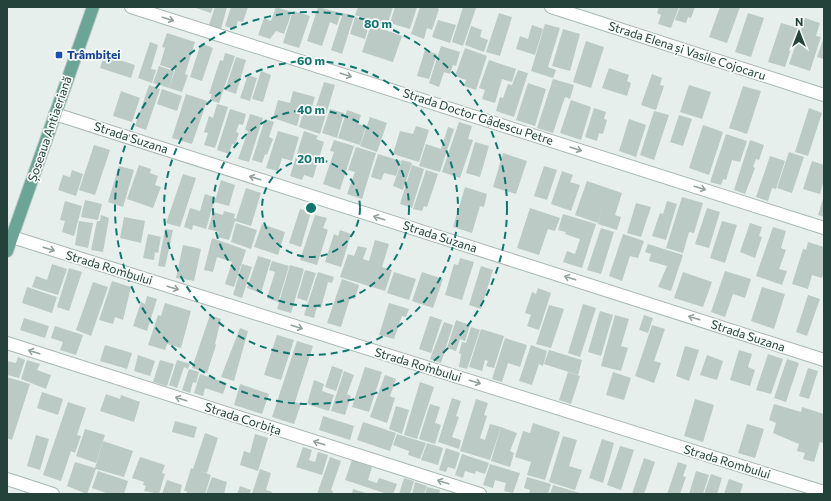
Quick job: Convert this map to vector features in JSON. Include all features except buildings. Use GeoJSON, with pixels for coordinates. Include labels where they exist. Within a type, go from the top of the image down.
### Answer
{"type":"FeatureCollection","features":[{"type":"Feature","properties":{"kind":"main road","name":"Șoseaua Antiaeriană"},"geometry":{"type":"LineString","coordinates":[[7,251],[93,7]]}},
{"type":"Feature","properties":{"kind":"street","name":"Strada Doctor Gâdescu Petre"},"geometry":{"type":"LineString","coordinates":[[131,7],[824,228]]}},
{"type":"Feature","properties":{"kind":"street","name":"Strada Elena și Vasile Cojocaru"},"geometry":{"type":"LineString","coordinates":[[551,7],[824,95]]}},
{"type":"Feature","properties":{"kind":"street","name":"Strada Suzana"},"geometry":{"type":"LineString","coordinates":[[55,114],[824,360]]}},
{"type":"Feature","properties":{"kind":"street","name":"Strada Rombului"},"geometry":{"type":"LineString","coordinates":[[12,237],[824,492]]}},
{"type":"Feature","properties":{"kind":"street","name":"Strada Corbița"},"geometry":{"type":"LineString","coordinates":[[7,343],[480,494]]}},
{"type":"Feature","properties":{"kind":"street"},"geometry":{"type":"LineString","coordinates":[[7,479],[53,494]]}},
{"type":"Feature","properties":{"kind":"place","name":"Trâmbiței"},"geometry":{"type":"Point","coordinates":[59,55]}}]}
